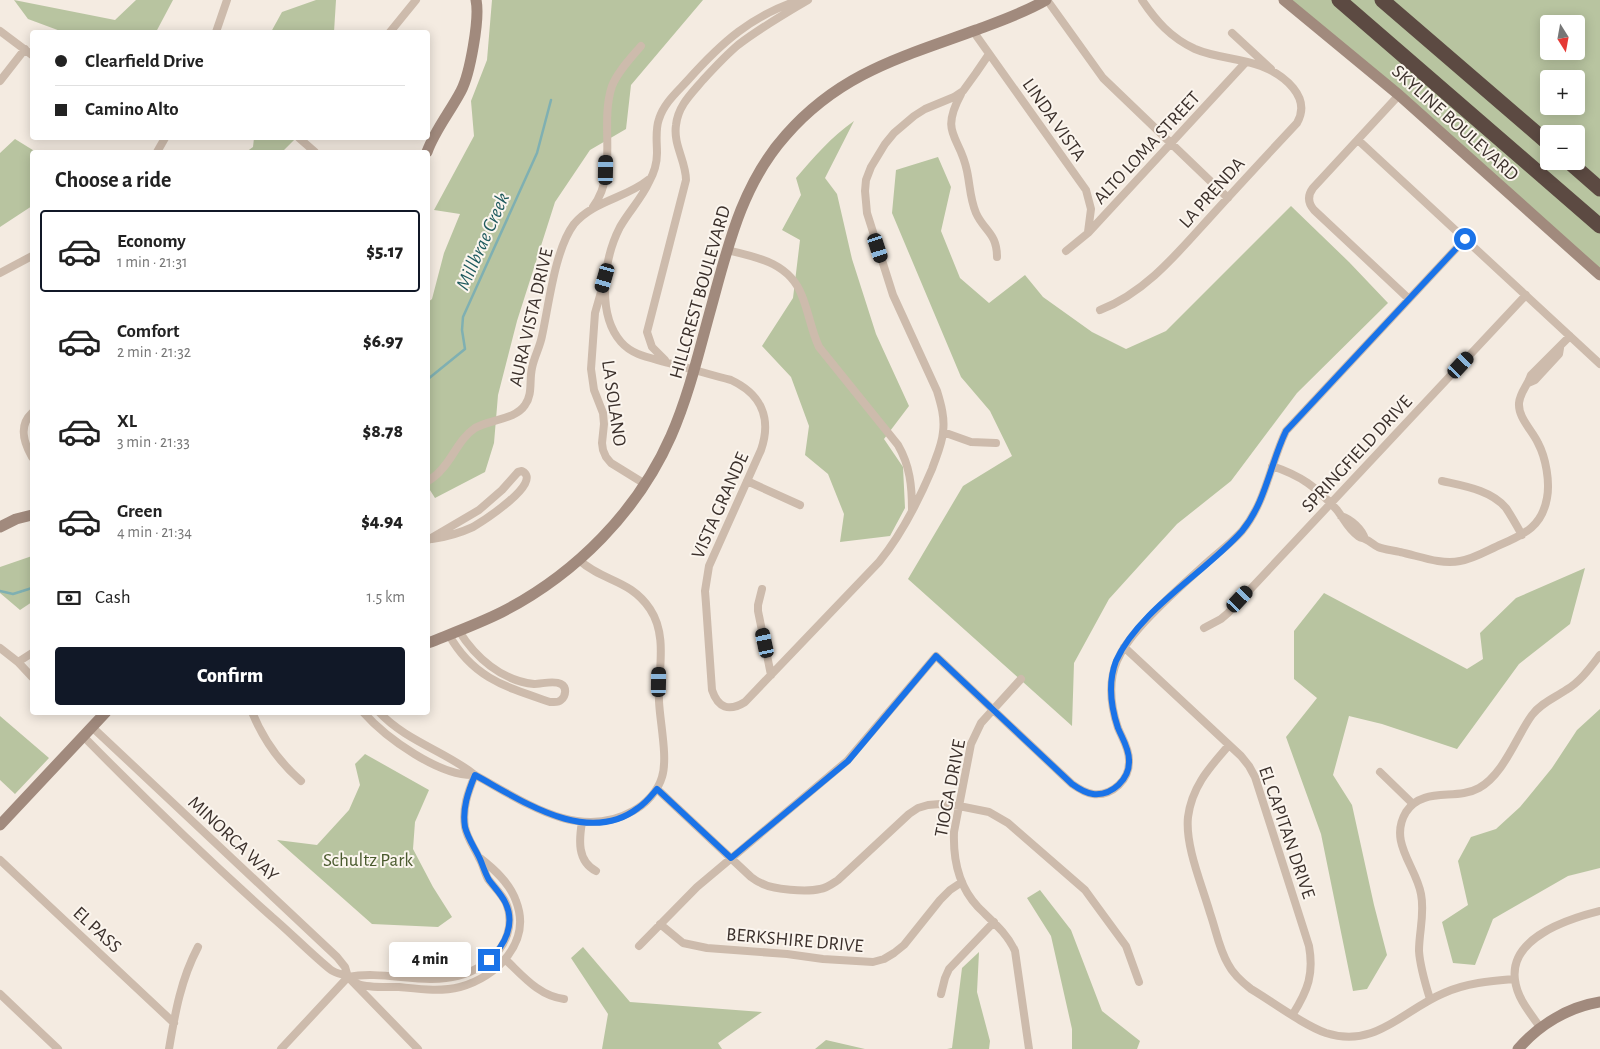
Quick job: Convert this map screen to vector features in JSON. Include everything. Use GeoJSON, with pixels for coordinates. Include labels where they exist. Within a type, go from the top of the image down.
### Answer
{"type":"FeatureCollection","features":[{"type":"Feature","properties":{"kind":"highway"},"geometry":{"type":"LineString","coordinates":[[1339,0],[1600,226]]}},
{"type":"Feature","properties":{"kind":"highway"},"geometry":{"type":"LineString","coordinates":[[1382,0],[1540,136]]}},
{"type":"Feature","properties":{"kind":"highway"},"geometry":{"type":"LineString","coordinates":[[1578,170],[1600,189]]}},
{"type":"Feature","properties":{"kind":"street"},"geometry":{"type":"LineString","coordinates":[[217,30],[227,0]]}},
{"type":"Feature","properties":{"kind":"street"},"geometry":{"type":"LineString","coordinates":[[392,30],[416,0]]}},
{"type":"Feature","properties":{"kind":"street"},"geometry":{"type":"LineString","coordinates":[[429,150],[436,132],[462,89],[475,32],[478,8],[476,0]]}},
{"type":"Feature","properties":{"kind":"street"},"geometry":{"type":"LineString","coordinates":[[605,278],[609,257],[619,229],[654,173],[659,119],[669,100],[714,51],[729,38],[759,17],[774,9],[800,0]]}},
{"type":"Feature","properties":{"kind":"street"},"geometry":{"type":"LineString","coordinates":[[666,362],[652,347],[647,332],[686,180],[686,173],[675,138],[677,117],[688,96],[737,46],[764,26],[808,0]]}},
{"type":"Feature","properties":{"kind":"street"},"geometry":{"type":"LineString","coordinates":[[1046,0],[1103,78],[1228,198]]}},
{"type":"Feature","properties":{"kind":"street","name":"HILLCREST BOULEVARD"},"geometry":{"type":"LineString","coordinates":[[430,642],[502,612],[523,601],[555,579],[579,560],[615,524],[645,484],[670,438],[688,393],[726,250],[744,199],[769,156],[786,135],[813,108],[844,85],[866,72],[891,60],[1016,15],[1046,0]]}},
{"type":"Feature","properties":{"kind":"street","name":"LA PRENDA"},"geometry":{"type":"LineString","coordinates":[[1142,0],[1158,22],[1181,41],[1208,54],[1268,69],[1280,77]]}},
{"type":"Feature","properties":{"kind":"street","name":"SKYLINE BOULEVARD"},"geometry":{"type":"LineString","coordinates":[[1284,0],[1399,95],[1600,275]]}},
{"type":"Feature","properties":{"kind":"street"},"geometry":{"type":"LineString","coordinates":[[0,31],[30,53]]}},
{"type":"Feature","properties":{"kind":"street","name":"LINDA VISTA"},"geometry":{"type":"LineString","coordinates":[[973,31],[1086,190],[1091,210],[1088,233]]}},
{"type":"Feature","properties":{"kind":"street","name":"LA PRENDA"},"geometry":{"type":"LineString","coordinates":[[1100,310],[1116,303],[1148,281],[1175,255],[1297,123],[1301,116],[1302,106],[1295,90],[1232,33]]}},
{"type":"Feature","properties":{"kind":"street"},"geometry":{"type":"LineString","coordinates":[[592,208],[598,201],[604,183],[612,87],[617,76],[641,46]]}},
{"type":"Feature","properties":{"kind":"street"},"geometry":{"type":"LineString","coordinates":[[0,81],[25,49]]}},
{"type":"Feature","properties":{"kind":"street","name":"VISTA GRANDE"},"geometry":{"type":"LineString","coordinates":[[605,278],[607,314],[610,325],[628,348],[637,354],[741,384],[752,394],[765,416],[765,438],[713,554],[706,579],[712,690],[720,704],[728,708],[738,707],[771,675],[890,549],[912,512],[938,453],[943,432],[942,411],[937,391],[893,295],[867,213],[864,191],[871,166],[894,133],[925,109],[954,97],[962,91],[989,54]]}},
{"type":"Feature","properties":{"kind":"street","name":"ALTO LOMA STREET"},"geometry":{"type":"LineString","coordinates":[[1066,251],[1088,233],[1246,62]]}},
{"type":"Feature","properties":{"kind":"street"},"geometry":{"type":"LineString","coordinates":[[962,91],[951,120],[951,129],[967,169],[973,205],[981,222],[993,237],[997,257]]}},
{"type":"Feature","properties":{"kind":"street"},"geometry":{"type":"LineString","coordinates":[[1399,95],[1313,188],[1309,193],[1308,200],[1314,210],[1409,299]]}},
{"type":"Feature","properties":{"kind":"street"},"geometry":{"type":"LineString","coordinates":[[301,140],[313,150]]}},
{"type":"Feature","properties":{"kind":"street"},"geometry":{"type":"LineString","coordinates":[[1358,140],[1600,364]]}},
{"type":"Feature","properties":{"kind":"street"},"geometry":{"type":"LineString","coordinates":[[592,208],[641,185],[654,173]]}},
{"type":"Feature","properties":{"kind":"street","name":"AURA VISTA DRIVE"},"geometry":{"type":"LineString","coordinates":[[430,480],[442,470],[457,447],[474,429],[520,412],[526,404],[530,396],[531,370],[542,339],[563,244],[575,223],[592,208]]}},
{"type":"Feature","properties":{"kind":"street"},"geometry":{"type":"LineString","coordinates":[[639,946],[697,887],[848,761],[936,656],[1077,787],[1091,794],[1102,794],[1121,784],[1127,773],[1129,760],[1114,715],[1111,685],[1113,672],[1124,647],[1157,608],[1241,531],[1258,508],[1286,431],[1465,239]]}},
{"type":"Feature","properties":{"kind":"street"},"geometry":{"type":"LineString","coordinates":[[726,250],[772,263],[782,269],[797,285],[819,347],[898,445],[903,454],[910,473],[912,512]]}},
{"type":"Feature","properties":{"kind":"street"},"geometry":{"type":"LineString","coordinates":[[0,273],[30,257]]}},
{"type":"Feature","properties":{"kind":"street","name":"LA SOLANO"},"geometry":{"type":"LineString","coordinates":[[605,278],[595,313],[590,369],[594,390],[604,413],[602,450],[611,463],[645,484]]}},
{"type":"Feature","properties":{"kind":"street","name":"SPRINGFIELD DRIVE"},"geometry":{"type":"LineString","coordinates":[[1204,628],[1228,613],[1526,295]]}},
{"type":"Feature","properties":{"kind":"street"},"geometry":{"type":"LineString","coordinates":[[1272,466],[1300,477],[1310,484],[1331,504],[1344,522],[1360,537],[1379,547],[1444,562],[1459,562],[1473,557],[1522,535],[1535,524],[1543,513],[1547,496],[1544,458],[1538,443],[1521,414],[1519,402],[1524,388],[1528,383],[1535,380],[1559,354],[1560,348],[1570,336]]}},
{"type":"Feature","properties":{"kind":"street"},"geometry":{"type":"LineString","coordinates":[[30,415],[23,430],[30,452]]}},
{"type":"Feature","properties":{"kind":"street"},"geometry":{"type":"LineString","coordinates":[[943,432],[971,442],[996,443]]}},
{"type":"Feature","properties":{"kind":"street"},"geometry":{"type":"LineString","coordinates":[[522,470],[526,472],[528,480],[513,498],[486,519],[457,533],[430,540],[480,510],[518,472],[522,470]]}},
{"type":"Feature","properties":{"kind":"street"},"geometry":{"type":"LineString","coordinates":[[747,481],[800,505]]}},
{"type":"Feature","properties":{"kind":"street"},"geometry":{"type":"LineString","coordinates":[[1442,481],[1474,489],[1490,496],[1504,507],[1522,535]]}},
{"type":"Feature","properties":{"kind":"street"},"geometry":{"type":"LineString","coordinates":[[0,527],[16,519],[30,516]]}},
{"type":"Feature","properties":{"kind":"street"},"geometry":{"type":"LineString","coordinates":[[382,715],[405,735],[551,815],[582,822],[597,822],[625,816],[638,809],[657,789],[663,776],[659,629],[651,610],[635,591],[592,571],[579,560]]}},
{"type":"Feature","properties":{"kind":"street"},"geometry":{"type":"LineString","coordinates":[[762,589],[758,612],[771,675]]}},
{"type":"Feature","properties":{"kind":"street"},"geometry":{"type":"LineString","coordinates":[[454,633],[493,668],[513,678],[531,683],[559,683],[566,690],[565,695],[561,700],[550,702],[497,683],[486,677],[469,662],[454,644],[454,633]]}},
{"type":"Feature","properties":{"kind":"street","name":"EL CAPITAN DRIVE"},"geometry":{"type":"LineString","coordinates":[[1124,647],[1229,745],[1249,766],[1255,776],[1309,946],[1311,969],[1309,983],[1304,996],[1292,1014]]}},
{"type":"Feature","properties":{"kind":"street"},"geometry":{"type":"LineString","coordinates":[[0,648],[18,662],[30,675]]}},
{"type":"Feature","properties":{"kind":"street"},"geometry":{"type":"LineString","coordinates":[[18,662],[30,655]]}},
{"type":"Feature","properties":{"kind":"street"},"geometry":{"type":"LineString","coordinates":[[1430,999],[1423,976],[1419,951],[1424,907],[1414,871],[1402,850],[1400,838],[1405,814],[1413,804],[1432,795],[1468,793],[1490,780],[1533,713],[1576,682],[1600,655]]}},
{"type":"Feature","properties":{"kind":"street","name":"TIOGA DRIVE"},"geometry":{"type":"LineString","coordinates":[[1021,678],[981,723],[971,744],[954,832],[954,846],[955,858],[962,882],[976,905],[1011,942],[1015,951],[1029,1049]]}},
{"type":"Feature","properties":{"kind":"street"},"geometry":{"type":"LineString","coordinates":[[0,825],[103,715]]}},
{"type":"Feature","properties":{"kind":"street"},"geometry":{"type":"LineString","coordinates":[[253,715],[276,755],[284,766],[300,781]]}},
{"type":"Feature","properties":{"kind":"street"},"geometry":{"type":"LineString","coordinates":[[366,715],[385,734],[413,753],[461,775],[475,775]]}},
{"type":"Feature","properties":{"kind":"street","name":"MINORCA WAY"},"geometry":{"type":"LineString","coordinates":[[92,727],[337,957],[345,966],[348,977]]}},
{"type":"Feature","properties":{"kind":"street","name":"MINORCA WAY"},"geometry":{"type":"LineString","coordinates":[[83,736],[176,829],[254,901],[332,970],[348,977],[418,1049]]}},
{"type":"Feature","properties":{"kind":"street"},"geometry":{"type":"LineString","coordinates":[[1229,745],[1206,771],[1195,792],[1188,816],[1189,839],[1222,953],[1233,972],[1251,989],[1316,1028],[1340,1036],[1355,1036],[1368,1035],[1380,1031],[1430,999],[1459,987],[1514,979]]}},
{"type":"Feature","properties":{"kind":"street"},"geometry":{"type":"LineString","coordinates":[[1380,772],[1413,804]]}},
{"type":"Feature","properties":{"kind":"street"},"geometry":{"type":"LineString","coordinates":[[280,1049],[348,977],[365,975],[445,978],[466,974],[489,960],[504,944],[509,920],[506,903],[488,879],[480,858],[468,837],[464,816],[475,775]]}},
{"type":"Feature","properties":{"kind":"street"},"geometry":{"type":"LineString","coordinates":[[657,789],[751,877],[762,884],[773,887],[810,890],[820,890],[838,880],[909,814],[918,808],[940,804],[988,812],[1008,823],[1084,890],[1126,946],[1139,982]]}},
{"type":"Feature","properties":{"kind":"street"},"geometry":{"type":"LineString","coordinates":[[582,822],[580,839],[582,856],[586,863],[596,871]]}},
{"type":"Feature","properties":{"kind":"street"},"geometry":{"type":"LineString","coordinates":[[348,977],[357,984],[363,985],[458,988],[483,978],[506,960],[518,940],[520,929],[519,909],[510,889],[496,871],[480,858]]}},
{"type":"Feature","properties":{"kind":"street","name":"EL PASS"},"geometry":{"type":"LineString","coordinates":[[0,860],[174,1023]]}},
{"type":"Feature","properties":{"kind":"street","name":"BERKSHIRE DRIVE"},"geometry":{"type":"LineString","coordinates":[[660,924],[683,943],[707,948],[873,962],[884,959],[904,945],[940,900],[962,882]]}},
{"type":"Feature","properties":{"kind":"street"},"geometry":{"type":"LineString","coordinates":[[1540,1027],[1521,999],[1514,979],[1515,966],[1520,954],[1528,943],[1538,936],[1576,918],[1600,911]]}},
{"type":"Feature","properties":{"kind":"street"},"geometry":{"type":"LineString","coordinates":[[940,994],[949,969],[994,922]]}},
{"type":"Feature","properties":{"kind":"street"},"geometry":{"type":"LineString","coordinates":[[169,1049],[180,993],[198,947]]}},
{"type":"Feature","properties":{"kind":"street"},"geometry":{"type":"LineString","coordinates":[[506,960],[538,990],[555,998],[564,999]]}},
{"type":"Feature","properties":{"kind":"street"},"geometry":{"type":"LineString","coordinates":[[0,994],[58,1049]]}},
{"type":"Feature","properties":{"kind":"street"},"geometry":{"type":"LineString","coordinates":[[1518,1049],[1540,1027],[1556,1017],[1574,1009],[1600,1002]]}},
{"type":"Feature","properties":{"kind":"green space"},"geometry":{"type":"Polygon","coordinates":[[[14,0],[115,20],[136,0],[173,0],[157,30],[58,30],[28,19],[14,0]]]}},
{"type":"Feature","properties":{"kind":"green space"},"geometry":{"type":"Polygon","coordinates":[[[316,0],[336,0],[334,30],[272,30],[282,12],[316,0]]]}},
{"type":"Feature","properties":{"kind":"green space"},"geometry":{"type":"Polygon","coordinates":[[[492,0],[703,0],[631,85],[626,129],[590,150],[555,202],[517,321],[498,395],[494,443],[485,472],[435,498],[430,490],[430,300],[444,253],[460,214],[434,210],[474,136],[471,101],[487,60],[492,0]]]}},
{"type":"Feature","properties":{"kind":"green space"},"geometry":{"type":"Polygon","coordinates":[[[1284,0],[1600,0],[1600,274],[1284,0]]]}},
{"type":"Feature","properties":{"kind":"green space"},"geometry":{"type":"Polygon","coordinates":[[[854,121],[825,178],[837,194],[852,259],[876,334],[909,406],[884,439],[903,467],[905,508],[890,536],[840,542],[844,514],[828,474],[805,455],[809,426],[791,377],[762,346],[793,298],[800,240],[782,230],[801,195],[796,178],[830,141],[854,121]]]}},
{"type":"Feature","properties":{"kind":"green space"},"geometry":{"type":"Polygon","coordinates":[[[15,139],[33,150],[30,150],[30,207],[0,227],[0,153],[15,139]]]}},
{"type":"Feature","properties":{"kind":"green space"},"geometry":{"type":"Polygon","coordinates":[[[254,140],[294,140],[284,150],[249,150],[253,147],[254,140]]]}},
{"type":"Feature","properties":{"kind":"green space"},"geometry":{"type":"Polygon","coordinates":[[[938,157],[951,187],[941,231],[960,278],[989,303],[1025,275],[1043,297],[1092,332],[1126,349],[1166,331],[1291,206],[1388,303],[1297,393],[1231,481],[1177,524],[1109,599],[1074,663],[1072,726],[908,579],[963,486],[1012,456],[990,411],[961,377],[892,213],[896,170],[938,157]]]}},
{"type":"Feature","properties":{"kind":"green space"},"geometry":{"type":"Polygon","coordinates":[[[30,557],[30,603],[20,610],[0,593],[0,567],[30,557]]]}},
{"type":"Feature","properties":{"kind":"green space"},"geometry":{"type":"Polygon","coordinates":[[[1585,568],[1570,624],[1519,664],[1457,749],[1382,724],[1349,716],[1333,775],[1352,805],[1387,955],[1367,989],[1353,991],[1321,834],[1286,737],[1317,698],[1294,679],[1294,631],[1324,593],[1467,669],[1483,659],[1480,633],[1516,598],[1585,568]]]}},
{"type":"Feature","properties":{"kind":"green space"},"geometry":{"type":"Polygon","coordinates":[[[1600,709],[1600,868],[1568,876],[1493,919],[1475,965],[1453,963],[1442,922],[1468,905],[1458,861],[1471,837],[1496,829],[1520,807],[1552,768],[1577,730],[1600,709]]]}},
{"type":"Feature","properties":{"kind":"green space"},"geometry":{"type":"Polygon","coordinates":[[[0,716],[49,758],[15,794],[0,780],[0,716]]]}},
{"type":"Feature","properties":{"kind":"green space","name":"Schultz Park"},"geometry":{"type":"Polygon","coordinates":[[[365,754],[429,790],[415,822],[413,849],[433,887],[452,917],[438,927],[372,924],[277,840],[317,845],[349,810],[360,785],[355,764],[365,754]]]}},
{"type":"Feature","properties":{"kind":"green space"},"geometry":{"type":"Polygon","coordinates":[[[1040,890],[1071,930],[1102,1011],[1140,1041],[1137,1049],[1072,1049],[1072,1029],[1051,936],[1027,898],[1040,890]]]}},
{"type":"Feature","properties":{"kind":"green space"},"geometry":{"type":"Polygon","coordinates":[[[583,947],[630,1002],[762,1012],[718,1043],[722,1049],[602,1049],[608,1014],[571,958],[583,947]]]}},
{"type":"Feature","properties":{"kind":"green space"},"geometry":{"type":"Polygon","coordinates":[[[979,952],[977,992],[990,1041],[989,1049],[947,1049],[952,1048],[962,968],[979,952]]]}},
{"type":"Feature","properties":{"kind":"green space"},"geometry":{"type":"Polygon","coordinates":[[[826,1040],[865,1049],[815,1049],[826,1040]]]}},
{"type":"Feature","properties":{"kind":"waterway","name":"Millbrae Creek"},"geometry":{"type":"LineString","coordinates":[[430,377],[465,349],[462,330],[463,317],[537,153],[551,100]]}},
{"type":"Feature","properties":{"kind":"waterway","name":"Millbrae Creek"},"geometry":{"type":"LineString","coordinates":[[0,591],[13,594],[30,589]]}},
{"type":"Feature","properties":{"kind":"route"},"geometry":{"type":"LineString","coordinates":[[489,960],[504,944],[509,928],[509,920],[506,903],[488,879],[465,827],[466,803],[475,775],[537,809],[551,815],[582,822],[597,822],[625,816],[638,809],[657,789],[731,858],[848,761],[936,656],[1072,784],[1091,794],[1102,794],[1121,784],[1127,773],[1129,760],[1114,715],[1111,685],[1113,672],[1124,647],[1157,608],[1241,531],[1258,508],[1286,431],[1465,239]]}}]}
